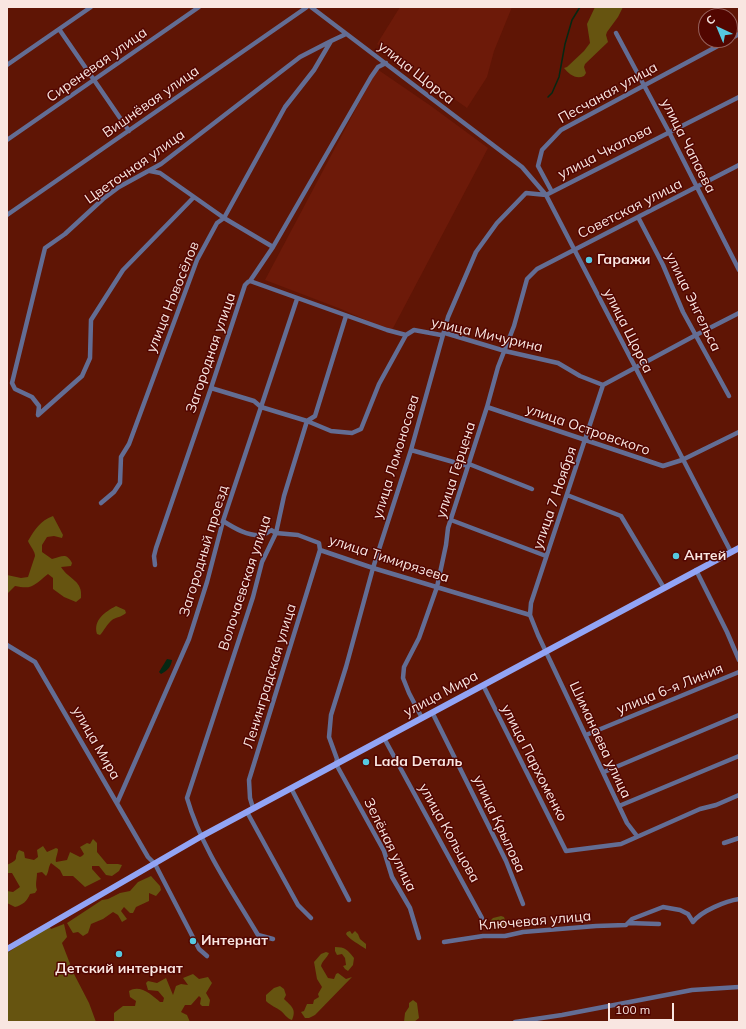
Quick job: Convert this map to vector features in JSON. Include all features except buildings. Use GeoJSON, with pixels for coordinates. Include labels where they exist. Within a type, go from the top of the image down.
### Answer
{"type":"FeatureCollection","features":[{"type":"Feature","properties":{"kind":"main road","name":"улица Мира"},"geometry":{"type":"LineString","coordinates":[[7,948],[253,808],[739,548]]}},
{"type":"Feature","properties":{"kind":"street"},"geometry":{"type":"LineString","coordinates":[[7,65],[91,7]]}},
{"type":"Feature","properties":{"kind":"street","name":"Сиреневая улица"},"geometry":{"type":"LineString","coordinates":[[7,140],[200,7]]}},
{"type":"Feature","properties":{"kind":"street","name":"Вишнёвая улица"},"geometry":{"type":"LineString","coordinates":[[7,215],[307,7]]}},
{"type":"Feature","properties":{"kind":"street","name":"улица Щорса"},"geometry":{"type":"LineString","coordinates":[[311,7],[522,167],[546,195],[731,552]]}},
{"type":"Feature","properties":{"kind":"street"},"geometry":{"type":"LineString","coordinates":[[59,30],[129,131]]}},
{"type":"Feature","properties":{"kind":"street","name":"улица Чапаева"},"geometry":{"type":"LineString","coordinates":[[616,32],[670,132],[739,270]]}},
{"type":"Feature","properties":{"kind":"street"},"geometry":{"type":"LineString","coordinates":[[332,41],[346,34]]}},
{"type":"Feature","properties":{"kind":"street","name":"Цветочная улица"},"geometry":{"type":"LineString","coordinates":[[194,197],[124,270],[92,320],[90,358],[82,376],[38,415],[39,406],[32,397],[15,389],[12,383],[45,248],[65,234],[103,199],[119,187],[161,164],[300,57],[332,41]]}},
{"type":"Feature","properties":{"kind":"street","name":"улица Новосёлов"},"geometry":{"type":"LineString","coordinates":[[101,503],[114,492],[120,483],[121,457],[129,444],[197,260],[218,223],[224,218],[285,107],[314,70],[332,41]]}},
{"type":"Feature","properties":{"kind":"street","name":"Песчаная улица"},"geometry":{"type":"LineString","coordinates":[[552,192],[538,166],[542,150],[561,130],[714,48]]}},
{"type":"Feature","properties":{"kind":"street","name":"Загородная улица"},"geometry":{"type":"LineString","coordinates":[[155,566],[154,556],[156,548],[245,285],[250,281],[274,247],[371,77],[378,67],[386,63]]}},
{"type":"Feature","properties":{"kind":"street","name":"улица Чкалова"},"geometry":{"type":"LineString","coordinates":[[546,195],[739,98]]}},
{"type":"Feature","properties":{"kind":"street"},"geometry":{"type":"LineString","coordinates":[[160,172],[161,164]]}},
{"type":"Feature","properties":{"kind":"street","name":"Советская улица"},"geometry":{"type":"LineString","coordinates":[[574,250],[739,166]]}},
{"type":"Feature","properties":{"kind":"street"},"geometry":{"type":"LineString","coordinates":[[150,171],[160,172],[224,218],[274,247]]}},
{"type":"Feature","properties":{"kind":"street","name":"улица Ломоносова"},"geometry":{"type":"LineString","coordinates":[[336,764],[337,759],[329,737],[331,715],[346,668],[373,568],[411,450],[445,333],[448,317],[476,252],[497,223],[526,193],[546,195]]}},
{"type":"Feature","properties":{"kind":"street","name":"улица Энгельса"},"geometry":{"type":"LineString","coordinates":[[638,217],[663,265],[683,312],[729,396]]}},
{"type":"Feature","properties":{"kind":"street","name":"улица Герцена"},"geometry":{"type":"LineString","coordinates":[[422,718],[403,678],[404,667],[418,638],[437,587],[451,520],[487,407],[498,367],[514,326],[527,279],[537,269],[574,250]]}},
{"type":"Feature","properties":{"kind":"street","name":"улица Мичурина"},"geometry":{"type":"LineString","coordinates":[[250,281],[346,316],[406,335],[414,330],[441,335],[445,333],[504,351],[558,363],[580,376],[603,385]]}},
{"type":"Feature","properties":{"kind":"street","name":"Загородный проезд"},"geometry":{"type":"LineString","coordinates":[[117,803],[189,639],[207,582],[223,521],[297,299]]}},
{"type":"Feature","properties":{"kind":"street"},"geometry":{"type":"LineString","coordinates":[[603,385],[739,313]]}},
{"type":"Feature","properties":{"kind":"street","name":"Волочаевская улица"},"geometry":{"type":"LineString","coordinates":[[272,939],[258,935],[215,861],[193,819],[186,798],[253,597],[262,562],[276,532],[284,496],[307,421],[315,416],[346,316]]}},
{"type":"Feature","properties":{"kind":"street"},"geometry":{"type":"LineString","coordinates":[[211,388],[254,402],[261,407],[307,421],[331,431],[352,433],[361,429],[379,384],[406,335]]}},
{"type":"Feature","properties":{"kind":"street","name":"улица 7 Ноября"},"geometry":{"type":"LineString","coordinates":[[530,615],[531,603],[603,385]]}},
{"type":"Feature","properties":{"kind":"street","name":"улица Островского"},"geometry":{"type":"LineString","coordinates":[[487,407],[663,466],[682,460],[739,432]]}},
{"type":"Feature","properties":{"kind":"street"},"geometry":{"type":"LineString","coordinates":[[411,450],[464,465],[469,464],[532,489]]}},
{"type":"Feature","properties":{"kind":"street"},"geometry":{"type":"LineString","coordinates":[[567,495],[621,516],[664,588]]}},
{"type":"Feature","properties":{"kind":"street"},"geometry":{"type":"LineString","coordinates":[[451,520],[546,556]]}},
{"type":"Feature","properties":{"kind":"street","name":"улица Тимирязева"},"geometry":{"type":"LineString","coordinates":[[223,521],[234,528],[250,534],[263,535],[272,530],[276,532],[298,535],[319,543],[320,550],[373,568],[530,615]]}},
{"type":"Feature","properties":{"kind":"street","name":"Ленинградская улица"},"geometry":{"type":"LineString","coordinates":[[253,808],[250,798],[249,780],[320,550]]}},
{"type":"Feature","properties":{"kind":"street"},"geometry":{"type":"LineString","coordinates":[[696,570],[727,632],[739,660]]}},
{"type":"Feature","properties":{"kind":"street"},"geometry":{"type":"LineString","coordinates":[[530,615],[546,651]]}},
{"type":"Feature","properties":{"kind":"street","name":"улица Мира"},"geometry":{"type":"LineString","coordinates":[[7,645],[35,662],[148,857],[155,864]]}},
{"type":"Feature","properties":{"kind":"street","name":"Шиманаева улица"},"geometry":{"type":"LineString","coordinates":[[546,651],[627,823],[637,836]]}},
{"type":"Feature","properties":{"kind":"street","name":"улица 6-я Линия"},"geometry":{"type":"LineString","coordinates":[[586,735],[739,672]]}},
{"type":"Feature","properties":{"kind":"street","name":"улица Пархоменко"},"geometry":{"type":"LineString","coordinates":[[483,685],[566,851],[621,844],[637,836]]}},
{"type":"Feature","properties":{"kind":"street","name":"улица Крылова"},"geometry":{"type":"LineString","coordinates":[[432,712],[506,861],[523,904]]}},
{"type":"Feature","properties":{"kind":"street"},"geometry":{"type":"LineString","coordinates":[[604,772],[739,715]]}},
{"type":"Feature","properties":{"kind":"street","name":"улица Кольцова"},"geometry":{"type":"LineString","coordinates":[[384,738],[482,918]]}},
{"type":"Feature","properties":{"kind":"street"},"geometry":{"type":"LineString","coordinates":[[619,806],[739,756]]}},
{"type":"Feature","properties":{"kind":"street","name":"Зелёная улица"},"geometry":{"type":"LineString","coordinates":[[336,764],[384,851],[392,877],[410,908],[420,938]]}},
{"type":"Feature","properties":{"kind":"street"},"geometry":{"type":"LineString","coordinates":[[291,788],[349,900]]}},
{"type":"Feature","properties":{"kind":"street"},"geometry":{"type":"LineString","coordinates":[[637,836],[700,809],[716,805],[739,795]]}},
{"type":"Feature","properties":{"kind":"street"},"geometry":{"type":"LineString","coordinates":[[247,812],[298,905],[311,918]]}},
{"type":"Feature","properties":{"kind":"street"},"geometry":{"type":"LineString","coordinates":[[724,843],[739,838]]}},
{"type":"Feature","properties":{"kind":"street"},"geometry":{"type":"LineString","coordinates":[[155,864],[199,949],[207,956]]}},
{"type":"Feature","properties":{"kind":"street","name":"Ключевая улица"},"geometry":{"type":"LineString","coordinates":[[444,942],[483,936],[505,936],[523,932],[626,925],[632,919],[663,907],[680,910],[688,914],[694,922],[697,917],[715,907],[739,899]]}},
{"type":"Feature","properties":{"kind":"street","name":"Ключевая улица"},"geometry":{"type":"LineString","coordinates":[[628,923],[659,924]]}},
{"type":"Feature","properties":{"kind":"street"},"geometry":{"type":"LineString","coordinates":[[515,1022],[562,1015],[692,990],[739,987]]}},
{"type":"Feature","properties":{"kind":"shaded area"},"geometry":{"type":"Polygon","coordinates":[[[400,7],[512,7],[494,51],[487,77],[467,108],[377,44],[400,7]]]}},
{"type":"Feature","properties":{"kind":"shaded area"},"geometry":{"type":"Polygon","coordinates":[[[595,7],[623,7],[607,32],[606,35],[608,42],[585,64],[584,67],[586,73],[584,76],[575,77],[564,68],[584,51],[590,43],[587,24],[595,7]]]}},
{"type":"Feature","properties":{"kind":"shaded area"},"geometry":{"type":"Polygon","coordinates":[[[377,69],[488,148],[392,330],[265,280],[377,69]]]}},
{"type":"Feature","properties":{"kind":"shaded area"},"geometry":{"type":"Polygon","coordinates":[[[53,516],[63,535],[62,538],[54,536],[47,537],[42,545],[42,552],[52,559],[64,556],[68,557],[72,563],[71,566],[61,567],[80,587],[81,598],[76,602],[64,597],[53,589],[53,578],[48,574],[33,586],[15,586],[7,594],[7,575],[21,578],[28,577],[35,554],[28,541],[38,526],[53,516]]]}},
{"type":"Feature","properties":{"kind":"shaded area"},"geometry":{"type":"Polygon","coordinates":[[[116,606],[125,610],[126,613],[112,620],[100,635],[97,634],[96,629],[98,621],[104,614],[116,606]]]}},
{"type":"Feature","properties":{"kind":"shaded area"},"geometry":{"type":"Polygon","coordinates":[[[167,659],[172,660],[171,665],[161,674],[159,672],[167,659]]]}},
{"type":"Feature","properties":{"kind":"shaded area"},"geometry":{"type":"Polygon","coordinates":[[[93,839],[97,843],[97,852],[107,864],[122,865],[119,871],[112,876],[106,875],[99,866],[92,866],[92,869],[101,879],[85,887],[73,876],[63,876],[60,870],[51,863],[46,876],[42,872],[37,873],[37,890],[35,893],[30,894],[28,899],[18,906],[15,907],[7,903],[7,891],[13,892],[20,887],[12,873],[7,873],[7,865],[16,860],[16,855],[19,850],[24,852],[25,858],[34,860],[38,857],[37,850],[43,846],[47,852],[56,848],[58,849],[56,862],[67,860],[70,852],[80,857],[82,856],[84,854],[80,847],[87,843],[90,844],[93,839]]]}},
{"type":"Feature","properties":{"kind":"shaded area"},"geometry":{"type":"Polygon","coordinates":[[[151,876],[160,886],[161,890],[156,896],[149,893],[149,901],[136,907],[133,913],[130,913],[124,907],[121,911],[127,919],[122,922],[118,915],[113,912],[103,919],[91,924],[88,933],[83,936],[78,932],[73,933],[67,923],[102,900],[130,891],[138,882],[151,876]]]}},
{"type":"Feature","properties":{"kind":"shaded area"},"geometry":{"type":"Polygon","coordinates":[[[501,916],[504,917],[506,923],[497,930],[490,921],[493,918],[501,916]]]}},
{"type":"Feature","properties":{"kind":"shaded area"},"geometry":{"type":"Polygon","coordinates":[[[64,924],[67,937],[62,943],[74,974],[89,1003],[96,1022],[7,1022],[7,953],[49,926],[51,929],[64,924]]]}},
{"type":"Feature","properties":{"kind":"shaded area"},"geometry":{"type":"Polygon","coordinates":[[[350,931],[352,934],[355,931],[358,934],[360,939],[366,944],[366,949],[347,936],[347,932],[350,931]]]}},
{"type":"Feature","properties":{"kind":"shaded area"},"geometry":{"type":"Polygon","coordinates":[[[335,947],[346,950],[354,958],[353,965],[348,971],[343,966],[346,965],[345,958],[342,954],[337,955],[335,947]]]}},
{"type":"Feature","properties":{"kind":"shaded area"},"geometry":{"type":"Polygon","coordinates":[[[326,952],[329,953],[321,966],[328,978],[334,979],[338,973],[346,979],[352,977],[315,1015],[305,1018],[301,1012],[304,1011],[307,1004],[313,1004],[314,1000],[319,997],[318,994],[322,987],[317,979],[314,962],[321,954],[326,952]]]}},
{"type":"Feature","properties":{"kind":"shaded area"},"geometry":{"type":"Polygon","coordinates":[[[193,974],[199,979],[208,977],[212,983],[206,993],[210,1000],[209,1006],[202,1006],[200,1004],[201,998],[199,996],[191,1005],[185,1005],[181,1012],[187,1015],[190,1022],[114,1022],[114,1013],[123,1006],[135,1006],[136,1001],[130,997],[129,991],[137,989],[146,991],[160,1002],[163,1002],[164,998],[158,991],[148,990],[146,983],[148,981],[157,983],[166,978],[173,995],[176,986],[181,984],[188,985],[183,978],[193,974]]]}},
{"type":"Feature","properties":{"kind":"shaded area"},"geometry":{"type":"Polygon","coordinates":[[[280,986],[284,989],[286,995],[284,999],[294,1010],[292,1020],[266,1001],[266,995],[274,988],[280,986]]]}},
{"type":"Feature","properties":{"kind":"shaded area"},"geometry":{"type":"Polygon","coordinates":[[[413,1000],[417,1003],[419,1018],[414,1022],[404,1022],[405,1013],[409,1007],[409,1003],[413,1000]]]}},
{"type":"Feature","properties":{"kind":"waterway"},"geometry":{"type":"LineString","coordinates":[[548,97],[552,93],[559,77],[565,44],[572,20],[580,7]]}},
{"type":"Feature","properties":{"kind":"place","name":"Гаражи"},"geometry":{"type":"Point","coordinates":[589,260]}},
{"type":"Feature","properties":{"kind":"place","name":"Антей"},"geometry":{"type":"Point","coordinates":[676,556]}},
{"type":"Feature","properties":{"kind":"place","name":"Lada Dеталь"},"geometry":{"type":"Point","coordinates":[366,762]}},
{"type":"Feature","properties":{"kind":"place","name":"Интернат"},"geometry":{"type":"Point","coordinates":[193,941]}},
{"type":"Feature","properties":{"kind":"place","name":"Детский интернат"},"geometry":{"type":"Point","coordinates":[119,954]}}]}
